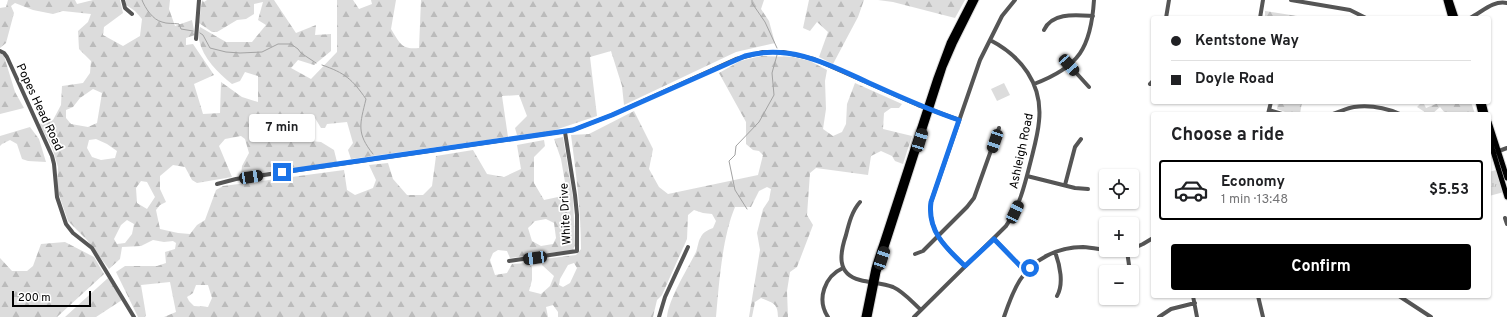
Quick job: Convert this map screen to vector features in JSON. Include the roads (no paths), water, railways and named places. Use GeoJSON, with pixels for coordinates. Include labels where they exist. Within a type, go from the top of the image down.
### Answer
{"type":"FeatureCollection","features":[{"type":"Feature","properties":{"kind":"main road"},"geometry":{"type":"LineString","coordinates":[[864,317],[873,282],[949,44],[971,0]]}},
{"type":"Feature","properties":{"kind":"main road"},"geometry":{"type":"LineString","coordinates":[[928,109],[949,55],[976,0]]}},
{"type":"Feature","properties":{"kind":"main road"},"geometry":{"type":"LineString","coordinates":[[1446,0],[1450,16]]}},
{"type":"Feature","properties":{"kind":"main road"},"geometry":{"type":"LineString","coordinates":[[1450,0],[1455,16]]}},
{"type":"Feature","properties":{"kind":"main road"},"geometry":{"type":"LineString","coordinates":[[1491,131],[1507,196]]}},
{"type":"Feature","properties":{"kind":"main road"},"geometry":{"type":"LineString","coordinates":[[1491,142],[1507,178]]}},
{"type":"Feature","properties":{"kind":"main road"},"geometry":{"type":"LineString","coordinates":[[869,317],[873,282]]}},
{"type":"Feature","properties":{"kind":"street"},"geometry":{"type":"LineString","coordinates":[[123,0],[125,8],[132,14]]}},
{"type":"Feature","properties":{"kind":"street"},"geometry":{"type":"LineString","coordinates":[[196,39],[199,0]]}},
{"type":"Feature","properties":{"kind":"street"},"geometry":{"type":"LineString","coordinates":[[965,266],[938,237],[931,221],[931,202],[980,60],[1002,16],[1015,0]]}},
{"type":"Feature","properties":{"kind":"street"},"geometry":{"type":"LineString","coordinates":[[1034,84],[1055,76],[1078,56],[1086,44],[1091,30],[1094,0]]}},
{"type":"Feature","properties":{"kind":"street"},"geometry":{"type":"LineString","coordinates":[[1166,16],[1169,0]]}},
{"type":"Feature","properties":{"kind":"street"},"geometry":{"type":"LineString","coordinates":[[1260,16],[1263,0]]}},
{"type":"Feature","properties":{"kind":"street"},"geometry":{"type":"LineString","coordinates":[[1291,0],[1350,10],[1362,16]]}},
{"type":"Feature","properties":{"kind":"street"},"geometry":{"type":"LineString","coordinates":[[1473,16],[1492,4],[1500,2],[1507,3]]}},
{"type":"Feature","properties":{"kind":"street"},"geometry":{"type":"LineString","coordinates":[[1044,30],[1049,22],[1060,17],[1093,16]]}},
{"type":"Feature","properties":{"kind":"street","name":"Ashleigh Road"},"geometry":{"type":"LineString","coordinates":[[914,317],[1006,226],[1015,212],[1022,196],[1040,119],[1039,102],[1034,84],[1027,71],[1016,58],[1004,48],[990,40]]}},
{"type":"Feature","properties":{"kind":"street","name":"Popes Head Road"},"geometry":{"type":"LineString","coordinates":[[0,51],[7,57],[52,156],[54,164],[56,197],[66,224],[73,233],[92,248],[134,317]]}},
{"type":"Feature","properties":{"kind":"street"},"geometry":{"type":"LineString","coordinates":[[217,184],[236,179],[565,132],[584,127],[736,59],[763,52],[788,53],[815,59],[928,109],[959,120]]}},
{"type":"Feature","properties":{"kind":"street"},"geometry":{"type":"LineString","coordinates":[[1069,65],[1089,88]]}},
{"type":"Feature","properties":{"kind":"street"},"geometry":{"type":"LineString","coordinates":[[1339,112],[1362,106],[1383,108],[1394,112]]}},
{"type":"Feature","properties":{"kind":"street"},"geometry":{"type":"LineString","coordinates":[[916,254],[923,251],[938,237],[968,207],[974,198],[999,128]]}},
{"type":"Feature","properties":{"kind":"street","name":"White Drive"},"geometry":{"type":"LineString","coordinates":[[508,262],[577,251],[577,215],[575,195],[565,132]]}},
{"type":"Feature","properties":{"kind":"street"},"geometry":{"type":"LineString","coordinates":[[1065,186],[1075,147],[1080,139]]}},
{"type":"Feature","properties":{"kind":"street"},"geometry":{"type":"LineString","coordinates":[[1496,152],[1507,148]]}},
{"type":"Feature","properties":{"kind":"street"},"geometry":{"type":"LineString","coordinates":[[1027,176],[1065,186],[1088,189]]}},
{"type":"Feature","properties":{"kind":"street"},"geometry":{"type":"LineString","coordinates":[[860,202],[854,209],[841,247],[841,260],[843,268],[855,278],[887,285],[898,290],[921,310]]}},
{"type":"Feature","properties":{"kind":"street"},"geometry":{"type":"LineString","coordinates":[[1505,218],[1507,224]]}},
{"type":"Feature","properties":{"kind":"street"},"geometry":{"type":"LineString","coordinates":[[994,239],[1026,272]]}},
{"type":"Feature","properties":{"kind":"street"},"geometry":{"type":"LineString","coordinates":[[1139,246],[1151,240]]}},
{"type":"Feature","properties":{"kind":"street"},"geometry":{"type":"LineString","coordinates":[[659,317],[665,297],[688,247]]}},
{"type":"Feature","properties":{"kind":"street"},"geometry":{"type":"LineString","coordinates":[[1004,317],[1016,286],[1026,272],[1037,262],[1055,252],[1077,248],[1099,250]]}},
{"type":"Feature","properties":{"kind":"street"},"geometry":{"type":"LineString","coordinates":[[1055,252],[1060,269],[1060,287],[1057,296]]}},
{"type":"Feature","properties":{"kind":"street"},"geometry":{"type":"LineString","coordinates":[[828,317],[823,304],[825,288],[832,276],[843,268]]}},
{"type":"Feature","properties":{"kind":"street"},"geometry":{"type":"LineString","coordinates":[[1194,298],[1196,317]]}},
{"type":"Feature","properties":{"kind":"street"},"geometry":{"type":"LineString","coordinates":[[1258,298],[1262,317]]}},
{"type":"Feature","properties":{"kind":"street"},"geometry":{"type":"LineString","coordinates":[[1402,298],[1431,317]]}},
{"type":"Feature","properties":{"kind":"street"},"geometry":{"type":"LineString","coordinates":[[1159,317],[1171,309],[1195,304]]}},
{"type":"Feature","properties":{"kind":"waterway"},"geometry":{"type":"LineString","coordinates":[[142,0],[145,7],[159,21],[179,24],[181,29],[193,31]]}},
{"type":"Feature","properties":{"kind":"waterway"},"geometry":{"type":"LineString","coordinates":[[752,0],[752,3],[765,22],[777,48]]}},
{"type":"Feature","properties":{"kind":"waterway"},"geometry":{"type":"LineString","coordinates":[[200,33],[203,35],[210,48],[226,52],[262,52],[278,44],[291,44],[316,63]]}},
{"type":"Feature","properties":{"kind":"waterway"},"geometry":{"type":"LineString","coordinates":[[747,209],[735,190],[729,161],[735,155],[736,146],[759,122],[774,95],[772,73],[777,55]]}},
{"type":"Feature","properties":{"kind":"waterway"},"geometry":{"type":"LineString","coordinates":[[322,65],[342,74],[356,86],[366,99],[362,115],[361,128],[364,140],[373,154]]}}]}
